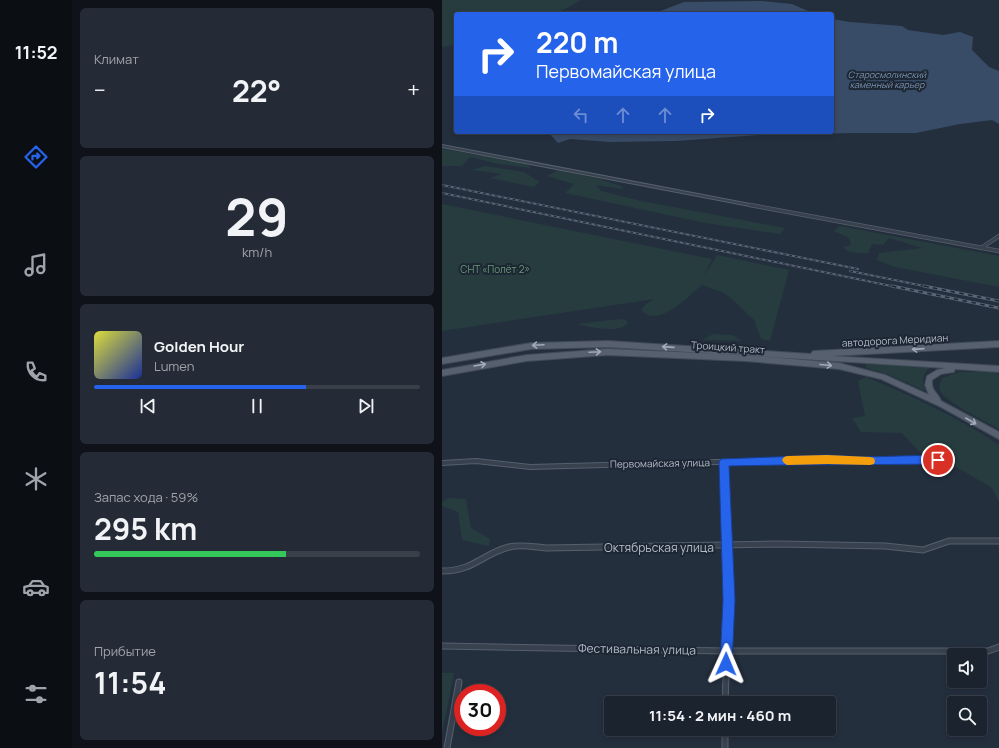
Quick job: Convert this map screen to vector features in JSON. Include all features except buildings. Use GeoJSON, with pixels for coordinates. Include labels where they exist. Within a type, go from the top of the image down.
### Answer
{"type":"FeatureCollection","features":[{"type":"Feature","properties":{"kind":"main road","name":"Троицкий тракт"},"geometry":{"type":"LineString","coordinates":[[442,361],[505,349],[552,345],[608,344],[997,369]]}},
{"type":"Feature","properties":{"kind":"main road","name":"автодорога Меридиан"},"geometry":{"type":"LineString","coordinates":[[792,356],[999,344]]}},
{"type":"Feature","properties":{"kind":"main road","name":"Троицкий тракт"},"geometry":{"type":"LineString","coordinates":[[442,373],[526,358],[602,352],[635,352],[745,358],[839,366],[868,372],[883,377],[944,405],[999,436]]}},
{"type":"Feature","properties":{"kind":"main road"},"geometry":{"type":"LineString","coordinates":[[944,405],[929,391],[929,378],[932,375],[946,370],[974,368]]}},
{"type":"Feature","properties":{"kind":"street"},"geometry":{"type":"LineString","coordinates":[[442,146],[999,251]]}},
{"type":"Feature","properties":{"kind":"street"},"geometry":{"type":"LineString","coordinates":[[981,248],[999,236]]}},
{"type":"Feature","properties":{"kind":"street","name":"Первомайская улица"},"geometry":{"type":"LineString","coordinates":[[442,463],[476,460],[495,461],[530,467],[827,460],[938,460],[949,464]]}},
{"type":"Feature","properties":{"kind":"street"},"geometry":{"type":"LineString","coordinates":[[724,462],[729,600],[725,696]]}},
{"type":"Feature","properties":{"kind":"street","name":"Октябрьская улица"},"geometry":{"type":"LineString","coordinates":[[442,571],[472,566],[501,550],[510,547],[728,546],[779,544],[885,546],[923,550],[949,541],[999,541]]}},
{"type":"Feature","properties":{"kind":"street","name":"Фестивальная улица"},"geometry":{"type":"LineString","coordinates":[[442,646],[726,651],[988,651],[999,647]]}},
{"type":"Feature","properties":{"kind":"street"},"geometry":{"type":"LineString","coordinates":[[447,748],[459,682]]}},
{"type":"Feature","properties":{"kind":"street"},"geometry":{"type":"LineString","coordinates":[[725,736],[725,748]]}},
{"type":"Feature","properties":{"kind":"green space"},"geometry":{"type":"Polygon","coordinates":[[[442,0],[581,0],[560,12],[454,12],[454,45],[442,47],[442,0]]]}},
{"type":"Feature","properties":{"kind":"green space"},"geometry":{"type":"Polygon","coordinates":[[[442,149],[527,163],[531,168],[498,164],[470,157],[462,166],[442,166],[442,149]]]}},
{"type":"Feature","properties":{"kind":"green space"},"geometry":{"type":"Polygon","coordinates":[[[485,166],[524,172],[540,182],[534,187],[490,178],[502,174],[472,170],[485,166]]]}},
{"type":"Feature","properties":{"kind":"green space"},"geometry":{"type":"Polygon","coordinates":[[[558,170],[600,179],[624,187],[621,189],[596,185],[601,191],[641,201],[785,228],[780,234],[705,223],[565,193],[574,184],[547,176],[558,170]]]}},
{"type":"Feature","properties":{"kind":"green space","name":"СНТ «Полёт 2»"},"geometry":{"type":"Polygon","coordinates":[[[442,204],[712,259],[704,276],[717,255],[789,270],[770,341],[761,339],[754,320],[732,299],[724,293],[702,285],[673,309],[656,316],[648,315],[641,310],[646,304],[654,299],[442,331],[442,204]]]}},
{"type":"Feature","properties":{"kind":"green space"},"geometry":{"type":"Polygon","coordinates":[[[840,226],[999,256],[999,287],[895,267],[877,260],[879,253],[922,248],[889,238],[883,245],[872,244],[868,253],[854,253],[848,251],[843,247],[851,245],[849,238],[834,231],[840,226]]]}},
{"type":"Feature","properties":{"kind":"green space"},"geometry":{"type":"Polygon","coordinates":[[[620,319],[626,320],[628,323],[624,326],[611,329],[588,327],[577,324],[620,319]]]}},
{"type":"Feature","properties":{"kind":"green space"},"geometry":{"type":"Polygon","coordinates":[[[713,334],[733,335],[742,341],[702,340],[713,334]]]}},
{"type":"Feature","properties":{"kind":"green space"},"geometry":{"type":"Polygon","coordinates":[[[866,364],[931,367],[924,375],[923,384],[925,391],[890,375],[866,368],[866,364]]]}},
{"type":"Feature","properties":{"kind":"green space"},"geometry":{"type":"Polygon","coordinates":[[[959,372],[991,372],[999,374],[999,429],[959,407],[941,392],[939,387],[942,378],[959,372]]]}},
{"type":"Feature","properties":{"kind":"green space"},"geometry":{"type":"Polygon","coordinates":[[[866,377],[934,408],[967,425],[999,445],[999,502],[992,488],[939,457],[923,456],[902,433],[861,432],[852,418],[865,416],[858,381],[866,377]]]}},
{"type":"Feature","properties":{"kind":"green space"},"geometry":{"type":"Polygon","coordinates":[[[449,498],[466,499],[471,528],[490,539],[489,546],[462,540],[458,512],[442,506],[442,502],[449,498]]]}},
{"type":"Feature","properties":{"kind":"green space"},"geometry":{"type":"Polygon","coordinates":[[[442,673],[454,673],[442,733],[442,673]]]}},
{"type":"Feature","properties":{"kind":"water"},"geometry":{"type":"Polygon","coordinates":[[[761,1],[792,4],[810,12],[658,12],[684,2],[761,1]]]}},
{"type":"Feature","properties":{"kind":"water","name":"Старосмолинский каменный карьер"},"geometry":{"type":"Polygon","coordinates":[[[834,19],[902,26],[908,30],[943,35],[960,32],[973,37],[972,50],[989,67],[999,71],[999,124],[992,120],[960,124],[916,133],[834,133],[834,19]]]}},
{"type":"Feature","properties":{"kind":"water","name":"Старосмолинский каменный карьер"},"geometry":{"type":"Polygon","coordinates":[[[550,134],[806,134],[759,135],[676,141],[609,142],[570,139],[558,143],[550,134]]]}},
{"type":"Feature","properties":{"kind":"railway"},"geometry":{"type":"LineString","coordinates":[[442,185],[858,269]]}},
{"type":"Feature","properties":{"kind":"railway"},"geometry":{"type":"LineString","coordinates":[[442,193],[896,287]]}},
{"type":"Feature","properties":{"kind":"railway"},"geometry":{"type":"LineString","coordinates":[[850,271],[929,287]]}},
{"type":"Feature","properties":{"kind":"railway"},"geometry":{"type":"LineString","coordinates":[[892,286],[999,308]]}},
{"type":"Feature","properties":{"kind":"railway"},"geometry":{"type":"LineString","coordinates":[[924,286],[929,287]]}},
{"type":"Feature","properties":{"kind":"railway"},"geometry":{"type":"LineString","coordinates":[[929,287],[999,301]]}},
{"type":"Feature","properties":{"kind":"slow traffic"},"geometry":{"type":"LineString","coordinates":[[787,460],[870,461]]}},
{"type":"Feature","properties":{"kind":"route"},"geometry":{"type":"LineString","coordinates":[[726,664],[729,600],[724,462],[938,460]]}}]}
